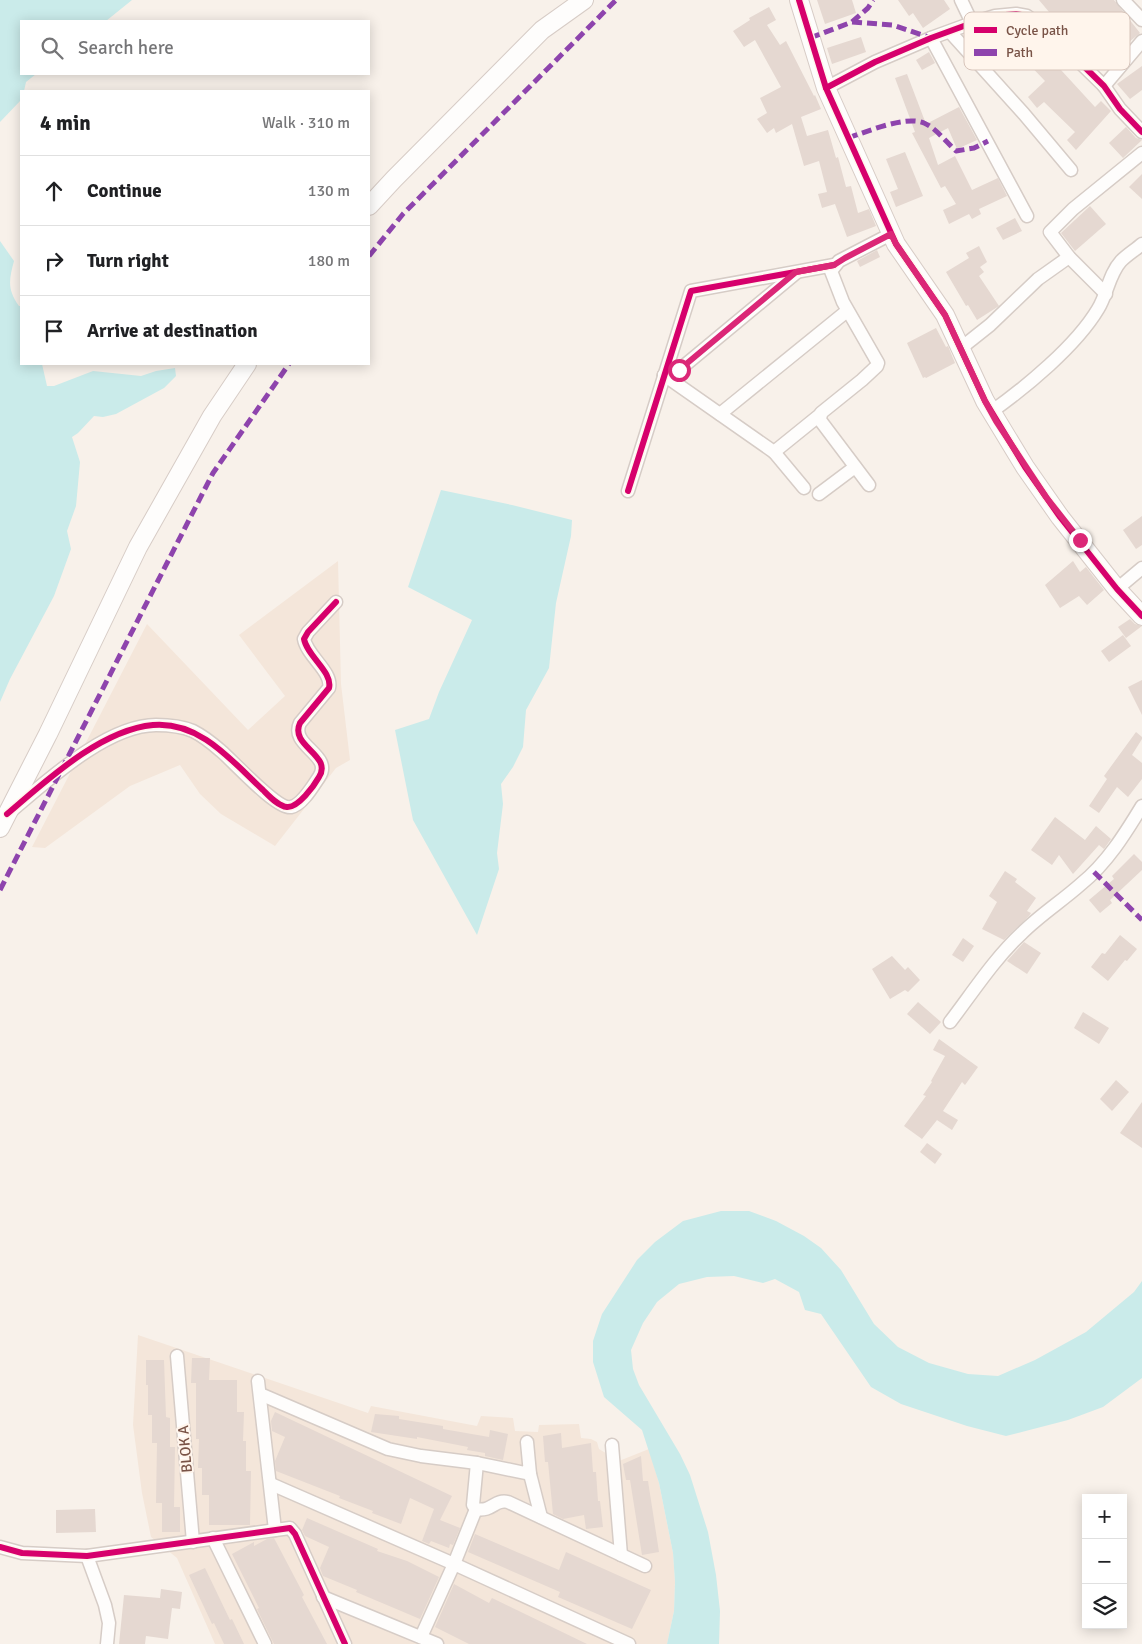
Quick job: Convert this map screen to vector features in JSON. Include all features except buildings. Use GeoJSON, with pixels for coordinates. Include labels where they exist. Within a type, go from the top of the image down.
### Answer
{"type":"FeatureCollection","features":[{"type":"Feature","properties":{"kind":"street"},"geometry":{"type":"LineString","coordinates":[[370,205],[542,30],[584,0]]}},
{"type":"Feature","properties":{"kind":"street"},"geometry":{"type":"LineString","coordinates":[[799,0],[826,88],[896,244],[945,315],[991,412],[1025,467],[1118,589],[1142,616]]}},
{"type":"Feature","properties":{"kind":"street"},"geometry":{"type":"LineString","coordinates":[[961,0],[967,12]]}},
{"type":"Feature","properties":{"kind":"street"},"geometry":{"type":"LineString","coordinates":[[1123,0],[1142,20]]}},
{"type":"Feature","properties":{"kind":"street"},"geometry":{"type":"LineString","coordinates":[[826,88],[875,62],[964,26]]}},
{"type":"Feature","properties":{"kind":"street"},"geometry":{"type":"LineString","coordinates":[[950,32],[964,48]]}},
{"type":"Feature","properties":{"kind":"street"},"geometry":{"type":"LineString","coordinates":[[931,38],[1028,216]]}},
{"type":"Feature","properties":{"kind":"street"},"geometry":{"type":"LineString","coordinates":[[1130,55],[1142,41]]}},
{"type":"Feature","properties":{"kind":"street"},"geometry":{"type":"LineString","coordinates":[[984,70],[1071,170]]}},
{"type":"Feature","properties":{"kind":"street"},"geometry":{"type":"LineString","coordinates":[[1088,70],[1104,86],[1120,109],[1142,132]]}},
{"type":"Feature","properties":{"kind":"street"},"geometry":{"type":"LineString","coordinates":[[1104,86],[1118,70]]}},
{"type":"Feature","properties":{"kind":"street"},"geometry":{"type":"LineString","coordinates":[[1106,294],[1050,234],[1051,230],[1073,209],[1142,153]]}},
{"type":"Feature","properties":{"kind":"street"},"geometry":{"type":"LineString","coordinates":[[628,491],[691,291],[834,265],[891,234]]}},
{"type":"Feature","properties":{"kind":"street"},"geometry":{"type":"LineString","coordinates":[[991,412],[1014,395],[1076,338],[1098,310],[1112,277],[1121,262],[1142,244]]}},
{"type":"Feature","properties":{"kind":"street"},"geometry":{"type":"LineString","coordinates":[[961,348],[990,325],[1038,279],[1070,257]]}},
{"type":"Feature","properties":{"kind":"street"},"geometry":{"type":"LineString","coordinates":[[774,452],[862,380],[878,364],[847,311],[830,273],[834,265]]}},
{"type":"Feature","properties":{"kind":"street"},"geometry":{"type":"LineString","coordinates":[[664,375],[679,370],[796,272]]}},
{"type":"Feature","properties":{"kind":"street"},"geometry":{"type":"LineString","coordinates":[[720,414],[847,311]]}},
{"type":"Feature","properties":{"kind":"street"},"geometry":{"type":"LineString","coordinates":[[3,821],[48,734],[138,547],[212,416],[246,365]]}},
{"type":"Feature","properties":{"kind":"street"},"geometry":{"type":"LineString","coordinates":[[664,375],[774,452],[804,488]]}},
{"type":"Feature","properties":{"kind":"street"},"geometry":{"type":"LineString","coordinates":[[821,414],[820,418],[823,424],[869,486]]}},
{"type":"Feature","properties":{"kind":"street"},"geometry":{"type":"LineString","coordinates":[[819,494],[855,467]]}},
{"type":"Feature","properties":{"kind":"street"},"geometry":{"type":"LineString","coordinates":[[1118,589],[1142,568]]}},
{"type":"Feature","properties":{"kind":"street"},"geometry":{"type":"LineString","coordinates":[[3,821],[62,768],[103,743],[129,730],[154,725],[181,726],[195,732],[220,750],[271,798],[285,807],[300,802],[321,775],[322,768],[320,761],[300,739],[297,729],[329,688],[330,683],[306,646],[304,639],[308,632],[336,602]]}},
{"type":"Feature","properties":{"kind":"street"},"geometry":{"type":"LineString","coordinates":[[950,1022],[1005,950],[1022,932],[1083,883],[1099,866],[1120,842],[1142,806]]}},
{"type":"Feature","properties":{"kind":"street","name":"BLOK A"},"geometry":{"type":"LineString","coordinates":[[177,1356],[193,1542]]}},
{"type":"Feature","properties":{"kind":"street"},"geometry":{"type":"LineString","coordinates":[[258,1381],[275,1530]]}},
{"type":"Feature","properties":{"kind":"street"},"geometry":{"type":"LineString","coordinates":[[260,1394],[388,1449],[530,1474]]}},
{"type":"Feature","properties":{"kind":"street"},"geometry":{"type":"LineString","coordinates":[[527,1442],[530,1474],[541,1517]]}},
{"type":"Feature","properties":{"kind":"street"},"geometry":{"type":"LineString","coordinates":[[612,1445],[621,1555]]}},
{"type":"Feature","properties":{"kind":"street"},"geometry":{"type":"LineString","coordinates":[[476,1509],[473,1505],[477,1464]]}},
{"type":"Feature","properties":{"kind":"street"},"geometry":{"type":"LineString","coordinates":[[271,1484],[630,1644]]}},
{"type":"Feature","properties":{"kind":"street"},"geometry":{"type":"LineString","coordinates":[[476,1509],[489,1509],[503,1501],[645,1566]]}},
{"type":"Feature","properties":{"kind":"street"},"geometry":{"type":"LineString","coordinates":[[422,1637],[476,1509]]}},
{"type":"Feature","properties":{"kind":"street"},"geometry":{"type":"LineString","coordinates":[[0,1547],[22,1553],[87,1556],[286,1528],[292,1530],[345,1644]]}},
{"type":"Feature","properties":{"kind":"street"},"geometry":{"type":"LineString","coordinates":[[213,1538],[264,1644]]}},
{"type":"Feature","properties":{"kind":"street"},"geometry":{"type":"LineString","coordinates":[[87,1556],[105,1605],[109,1623],[107,1644]]}},
{"type":"Feature","properties":{"kind":"street"},"geometry":{"type":"LineString","coordinates":[[323,1597],[437,1644]]}},
{"type":"Feature","properties":{"kind":"shaded area"},"geometry":{"type":"Polygon","coordinates":[[[338,561],[341,684],[350,760],[336,768],[275,846],[221,814],[200,794],[180,765],[130,786],[45,848],[32,847],[147,624],[248,730],[285,696],[239,635],[338,561]]]}},
{"type":"Feature","properties":{"kind":"shaded area"},"geometry":{"type":"Polygon","coordinates":[[[138,1335],[368,1413],[371,1406],[477,1426],[481,1416],[513,1418],[515,1431],[538,1432],[539,1425],[579,1424],[581,1438],[597,1442],[599,1449],[619,1461],[649,1449],[659,1483],[673,1553],[674,1611],[667,1644],[215,1644],[177,1558],[151,1537],[142,1493],[133,1425],[138,1335]]]}},
{"type":"Feature","properties":{"kind":"water"},"geometry":{"type":"Polygon","coordinates":[[[0,0],[132,0],[107,20],[20,20],[20,75],[35,75],[26,82],[24,90],[20,90],[20,101],[0,122],[0,0]]]}},
{"type":"Feature","properties":{"kind":"water"},"geometry":{"type":"Polygon","coordinates":[[[0,241],[14,261],[10,284],[12,294],[20,306],[20,365],[42,365],[47,386],[54,386],[93,371],[141,376],[175,368],[176,376],[164,388],[116,414],[103,417],[94,416],[72,437],[80,462],[76,506],[67,531],[71,549],[54,596],[10,679],[0,702],[0,241]]]}},
{"type":"Feature","properties":{"kind":"water"},"geometry":{"type":"Polygon","coordinates":[[[441,490],[572,520],[571,536],[556,603],[549,668],[526,710],[523,747],[513,767],[501,784],[503,804],[497,853],[499,869],[477,935],[413,820],[395,730],[429,719],[439,692],[472,620],[408,587],[441,490]]]}},
{"type":"Feature","properties":{"kind":"water"},"geometry":{"type":"Polygon","coordinates":[[[721,1211],[749,1211],[776,1221],[804,1236],[821,1248],[841,1270],[874,1324],[898,1347],[929,1363],[968,1374],[998,1376],[1035,1360],[1086,1332],[1134,1292],[1142,1281],[1142,1378],[1103,1407],[1068,1420],[1006,1436],[967,1426],[901,1404],[871,1387],[821,1314],[805,1310],[799,1292],[775,1279],[763,1283],[734,1276],[707,1277],[679,1284],[657,1302],[643,1323],[631,1350],[633,1369],[639,1385],[680,1454],[690,1475],[708,1532],[720,1611],[719,1644],[667,1644],[674,1611],[675,1582],[673,1553],[659,1483],[642,1430],[604,1397],[593,1362],[593,1341],[602,1314],[637,1260],[655,1242],[683,1221],[721,1211]]]}},
{"type":"Feature","properties":{"kind":"marked path"},"geometry":{"type":"LineString","coordinates":[[370,255],[403,214],[616,0]]}},
{"type":"Feature","properties":{"kind":"marked path"},"geometry":{"type":"LineString","coordinates":[[852,22],[868,8],[873,0]]}},
{"type":"Feature","properties":{"kind":"marked path"},"geometry":{"type":"LineString","coordinates":[[810,38],[852,22],[893,25],[931,38]]}},
{"type":"Feature","properties":{"kind":"marked path"},"geometry":{"type":"LineString","coordinates":[[848,138],[886,125],[916,121],[933,128],[956,151],[974,148],[988,141]]}},
{"type":"Feature","properties":{"kind":"marked path"},"geometry":{"type":"LineString","coordinates":[[0,890],[213,473],[288,365]]}},
{"type":"Feature","properties":{"kind":"marked path"},"geometry":{"type":"LineString","coordinates":[[1094,872],[1142,920]]}},
{"type":"Feature","properties":{"kind":"cycle path"},"geometry":{"type":"LineString","coordinates":[[799,0],[826,88],[896,244],[945,315],[985,401],[1025,467],[1060,517],[1117,589],[1142,616]]}},
{"type":"Feature","properties":{"kind":"cycle path"},"geometry":{"type":"LineString","coordinates":[[826,88],[875,62],[964,26]]}},
{"type":"Feature","properties":{"kind":"cycle path"},"geometry":{"type":"LineString","coordinates":[[1088,70],[1104,86],[1120,109],[1142,132]]}},
{"type":"Feature","properties":{"kind":"cycle path"},"geometry":{"type":"LineString","coordinates":[[628,491],[691,291],[834,265]]}},
{"type":"Feature","properties":{"kind":"cycle path"},"geometry":{"type":"LineString","coordinates":[[7,814],[56,773],[94,747],[113,736],[153,725],[170,725],[186,729],[200,736],[227,756],[277,803],[287,807],[296,804],[313,786],[322,769],[316,756],[300,738],[298,731],[300,723],[329,688],[329,682],[324,670],[310,652],[304,639],[308,632],[336,602]]}},
{"type":"Feature","properties":{"kind":"cycle path"},"geometry":{"type":"LineString","coordinates":[[0,1547],[22,1553],[87,1556],[290,1528],[295,1534],[345,1644]]}},
{"type":"Feature","properties":{"kind":"route"},"geometry":{"type":"LineString","coordinates":[[679,370],[796,272],[834,265],[891,234],[945,315],[996,421],[1046,497],[1080,540]]}}]}
